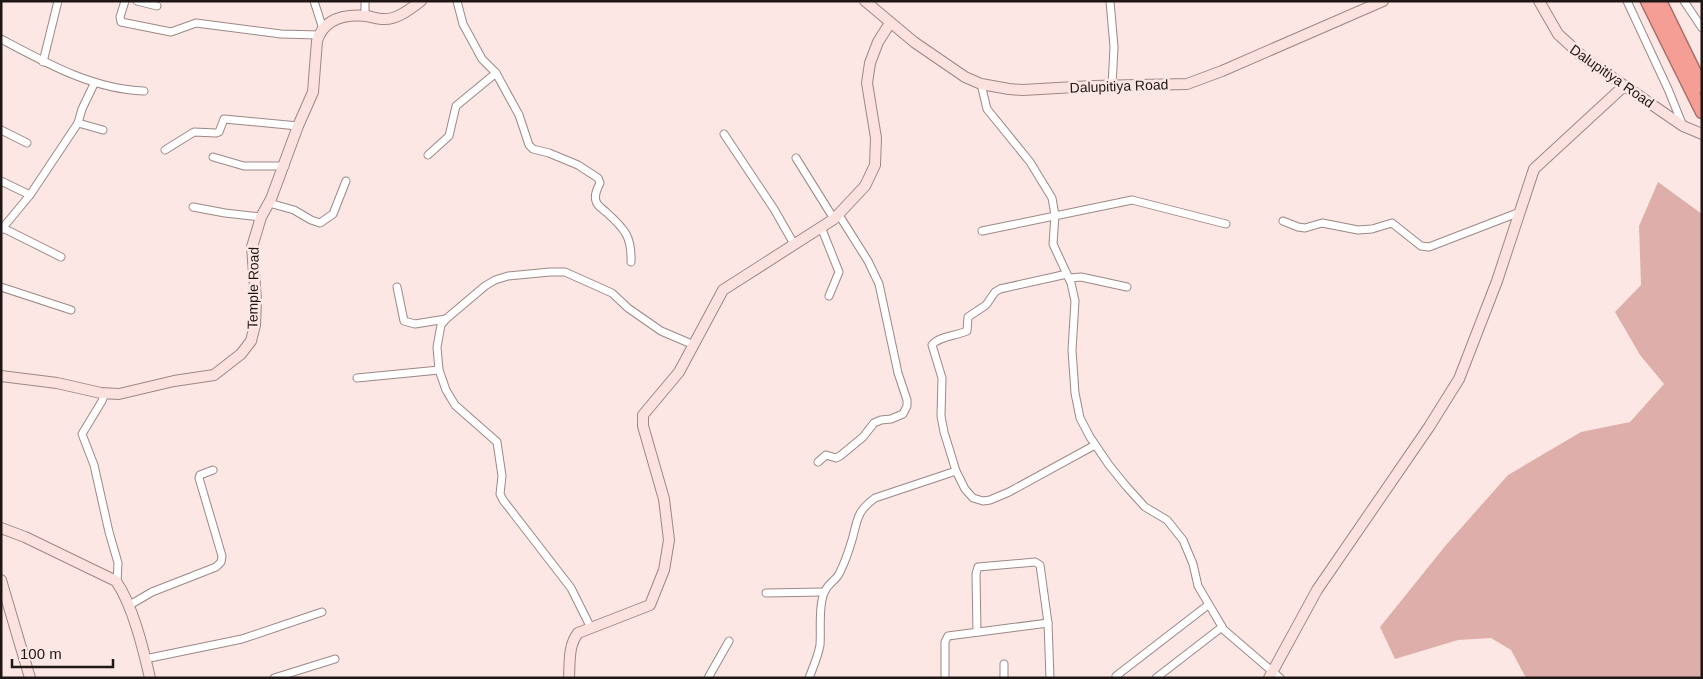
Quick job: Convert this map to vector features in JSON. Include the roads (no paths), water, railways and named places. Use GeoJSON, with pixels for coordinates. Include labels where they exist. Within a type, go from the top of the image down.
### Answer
{"type":"FeatureCollection","features":[{"type":"Feature","properties":{"kind":"highway"},"geometry":{"type":"LineString","coordinates":[[1647,1],[1702,87]]}},
{"type":"Feature","properties":{"kind":"highway"},"geometry":{"type":"LineString","coordinates":[[1660,1],[1672,41],[1702,112]]}},
{"type":"Feature","properties":{"kind":"street"},"geometry":{"type":"LineString","coordinates":[[43,62],[58,1]]}},
{"type":"Feature","properties":{"kind":"street"},"geometry":{"type":"LineString","coordinates":[[126,1],[120,17],[121,22],[164,31],[178,30],[196,23],[281,34],[321,32],[334,19],[345,16],[365,16],[383,19],[402,14],[422,1]]}},
{"type":"Feature","properties":{"kind":"street"},"geometry":{"type":"LineString","coordinates":[[137,1],[157,6]]}},
{"type":"Feature","properties":{"kind":"street"},"geometry":{"type":"LineString","coordinates":[[314,1],[321,32]]}},
{"type":"Feature","properties":{"kind":"street"},"geometry":{"type":"LineString","coordinates":[[365,16],[366,1]]}},
{"type":"Feature","properties":{"kind":"street"},"geometry":{"type":"LineString","coordinates":[[457,1],[463,24],[482,59],[496,74],[519,115],[529,145],[533,149],[549,153],[578,165],[598,178],[600,183],[595,196],[596,204],[619,224],[627,236],[632,247],[631,262]]}},
{"type":"Feature","properties":{"kind":"street","name":"Dalupitiya Road"},"geometry":{"type":"LineString","coordinates":[[865,1],[937,59],[965,77],[981,84],[1024,90],[1187,84],[1202,80],[1383,1]]}},
{"type":"Feature","properties":{"kind":"street"},"geometry":{"type":"LineString","coordinates":[[1110,1],[1114,47],[1112,86]]}},
{"type":"Feature","properties":{"kind":"street","name":"Dalupitiya Road"},"geometry":{"type":"LineString","coordinates":[[1539,1],[1558,34],[1584,58],[1683,126],[1702,134]]}},
{"type":"Feature","properties":{"kind":"street"},"geometry":{"type":"LineString","coordinates":[[1627,1],[1683,126]]}},
{"type":"Feature","properties":{"kind":"street"},"geometry":{"type":"LineString","coordinates":[[1684,1],[1702,28]]}},
{"type":"Feature","properties":{"kind":"street"},"geometry":{"type":"LineString","coordinates":[[569,678],[572,640],[578,633],[650,605],[664,570],[669,540],[664,499],[642,426],[643,415],[679,372],[723,290],[836,217],[865,186],[875,165],[876,138],[867,82],[870,63],[878,42],[890,23]]}},
{"type":"Feature","properties":{"kind":"street","name":"Temple Road"},"geometry":{"type":"LineString","coordinates":[[1,376],[57,383],[119,394],[156,385],[214,375],[241,354],[251,341],[255,325],[256,300],[252,247],[261,217],[269,203],[313,92],[317,41],[321,32]]}},
{"type":"Feature","properties":{"kind":"street"},"geometry":{"type":"LineString","coordinates":[[1,39],[43,62],[94,84],[144,92]]}},
{"type":"Feature","properties":{"kind":"street"},"geometry":{"type":"LineString","coordinates":[[428,155],[449,136],[456,106],[496,74]]}},
{"type":"Feature","properties":{"kind":"street"},"geometry":{"type":"LineString","coordinates":[[61,257],[2,229],[30,195],[78,123],[82,109],[94,84]]}},
{"type":"Feature","properties":{"kind":"street"},"geometry":{"type":"LineString","coordinates":[[981,84],[987,109],[1030,162],[1052,198],[1055,215],[1053,244],[1068,276],[1075,301],[1072,350],[1075,393],[1080,418],[1095,445],[1114,472],[1145,507],[1167,520],[1182,540],[1193,564],[1198,586],[1222,627],[1274,676],[1317,590],[1459,379],[1497,281],[1534,169],[1624,86]]}},
{"type":"Feature","properties":{"kind":"street"},"geometry":{"type":"LineString","coordinates":[[165,150],[194,132],[220,132],[224,119],[298,126]]}},
{"type":"Feature","properties":{"kind":"street"},"geometry":{"type":"LineString","coordinates":[[78,123],[103,130]]}},
{"type":"Feature","properties":{"kind":"street"},"geometry":{"type":"LineString","coordinates":[[1,130],[26,143]]}},
{"type":"Feature","properties":{"kind":"street"},"geometry":{"type":"LineString","coordinates":[[724,134],[774,209],[794,244]]}},
{"type":"Feature","properties":{"kind":"street"},"geometry":{"type":"LineString","coordinates":[[213,157],[244,166],[284,166]]}},
{"type":"Feature","properties":{"kind":"street"},"geometry":{"type":"LineString","coordinates":[[796,158],[868,261],[878,284],[898,372],[907,400],[907,406],[903,414],[892,419],[874,422],[863,438],[836,458],[826,455],[818,462]]}},
{"type":"Feature","properties":{"kind":"street"},"geometry":{"type":"LineString","coordinates":[[1,181],[30,195]]}},
{"type":"Feature","properties":{"kind":"street"},"geometry":{"type":"LineString","coordinates":[[269,203],[294,210],[320,223],[333,214],[346,181]]}},
{"type":"Feature","properties":{"kind":"street"},"geometry":{"type":"LineString","coordinates":[[982,230],[1132,200],[1226,224]]}},
{"type":"Feature","properties":{"kind":"street"},"geometry":{"type":"LineString","coordinates":[[193,207],[261,217]]}},
{"type":"Feature","properties":{"kind":"street"},"geometry":{"type":"LineString","coordinates":[[1283,220],[1305,228],[1322,223],[1358,230],[1372,229],[1392,223],[1421,246],[1429,247],[1520,212]]}},
{"type":"Feature","properties":{"kind":"street"},"geometry":{"type":"LineString","coordinates":[[821,227],[839,272],[829,296]]}},
{"type":"Feature","properties":{"kind":"street"},"geometry":{"type":"LineString","coordinates":[[591,628],[572,588],[503,500],[500,494],[502,476],[497,442],[455,405],[446,390],[439,370],[437,347],[442,326],[446,319],[485,286],[495,280],[508,276],[565,272],[612,293],[628,308],[661,331],[694,345]]}},
{"type":"Feature","properties":{"kind":"street"},"geometry":{"type":"LineString","coordinates":[[1095,445],[1009,492],[990,500],[973,498],[964,489],[956,471],[944,432],[941,416],[942,378],[932,345],[935,341],[967,331],[968,317],[986,305],[995,292],[1000,289],[1068,276],[1128,287]]}},
{"type":"Feature","properties":{"kind":"street"},"geometry":{"type":"LineString","coordinates":[[1,287],[71,310]]}},
{"type":"Feature","properties":{"kind":"street"},"geometry":{"type":"LineString","coordinates":[[397,287],[404,321],[415,324],[446,319]]}},
{"type":"Feature","properties":{"kind":"street"},"geometry":{"type":"LineString","coordinates":[[357,378],[439,370]]}},
{"type":"Feature","properties":{"kind":"street"},"geometry":{"type":"LineString","coordinates":[[105,393],[82,434],[94,465],[118,563],[117,583]]}},
{"type":"Feature","properties":{"kind":"street"},"geometry":{"type":"LineString","coordinates":[[128,606],[152,592],[216,567],[221,562],[222,556],[199,478],[200,475],[213,470]]}},
{"type":"Feature","properties":{"kind":"street"},"geometry":{"type":"LineString","coordinates":[[809,678],[820,646],[821,601],[830,582],[839,575],[853,539],[856,520],[866,505],[875,498],[956,471]]}},
{"type":"Feature","properties":{"kind":"street"},"geometry":{"type":"LineString","coordinates":[[1,528],[25,537],[116,581],[124,594],[150,678]]}},
{"type":"Feature","properties":{"kind":"street"},"geometry":{"type":"LineString","coordinates":[[977,632],[976,574],[978,567],[1034,562],[1040,565],[1048,623],[1050,678]]}},
{"type":"Feature","properties":{"kind":"street"},"geometry":{"type":"LineString","coordinates":[[1,580],[30,678]]}},
{"type":"Feature","properties":{"kind":"street"},"geometry":{"type":"LineString","coordinates":[[766,593],[824,592]]}},
{"type":"Feature","properties":{"kind":"street"},"geometry":{"type":"LineString","coordinates":[[1116,676],[1208,605]]}},
{"type":"Feature","properties":{"kind":"street"},"geometry":{"type":"LineString","coordinates":[[145,659],[242,638],[322,612]]}},
{"type":"Feature","properties":{"kind":"street"},"geometry":{"type":"LineString","coordinates":[[945,678],[945,642],[948,636],[1048,623]]}},
{"type":"Feature","properties":{"kind":"street"},"geometry":{"type":"LineString","coordinates":[[1156,678],[1222,627]]}},
{"type":"Feature","properties":{"kind":"street"},"geometry":{"type":"LineString","coordinates":[[708,678],[729,641]]}},
{"type":"Feature","properties":{"kind":"street"},"geometry":{"type":"LineString","coordinates":[[274,678],[334,659]]}},
{"type":"Feature","properties":{"kind":"street"},"geometry":{"type":"LineString","coordinates":[[1004,664],[1004,678]]}}]}
